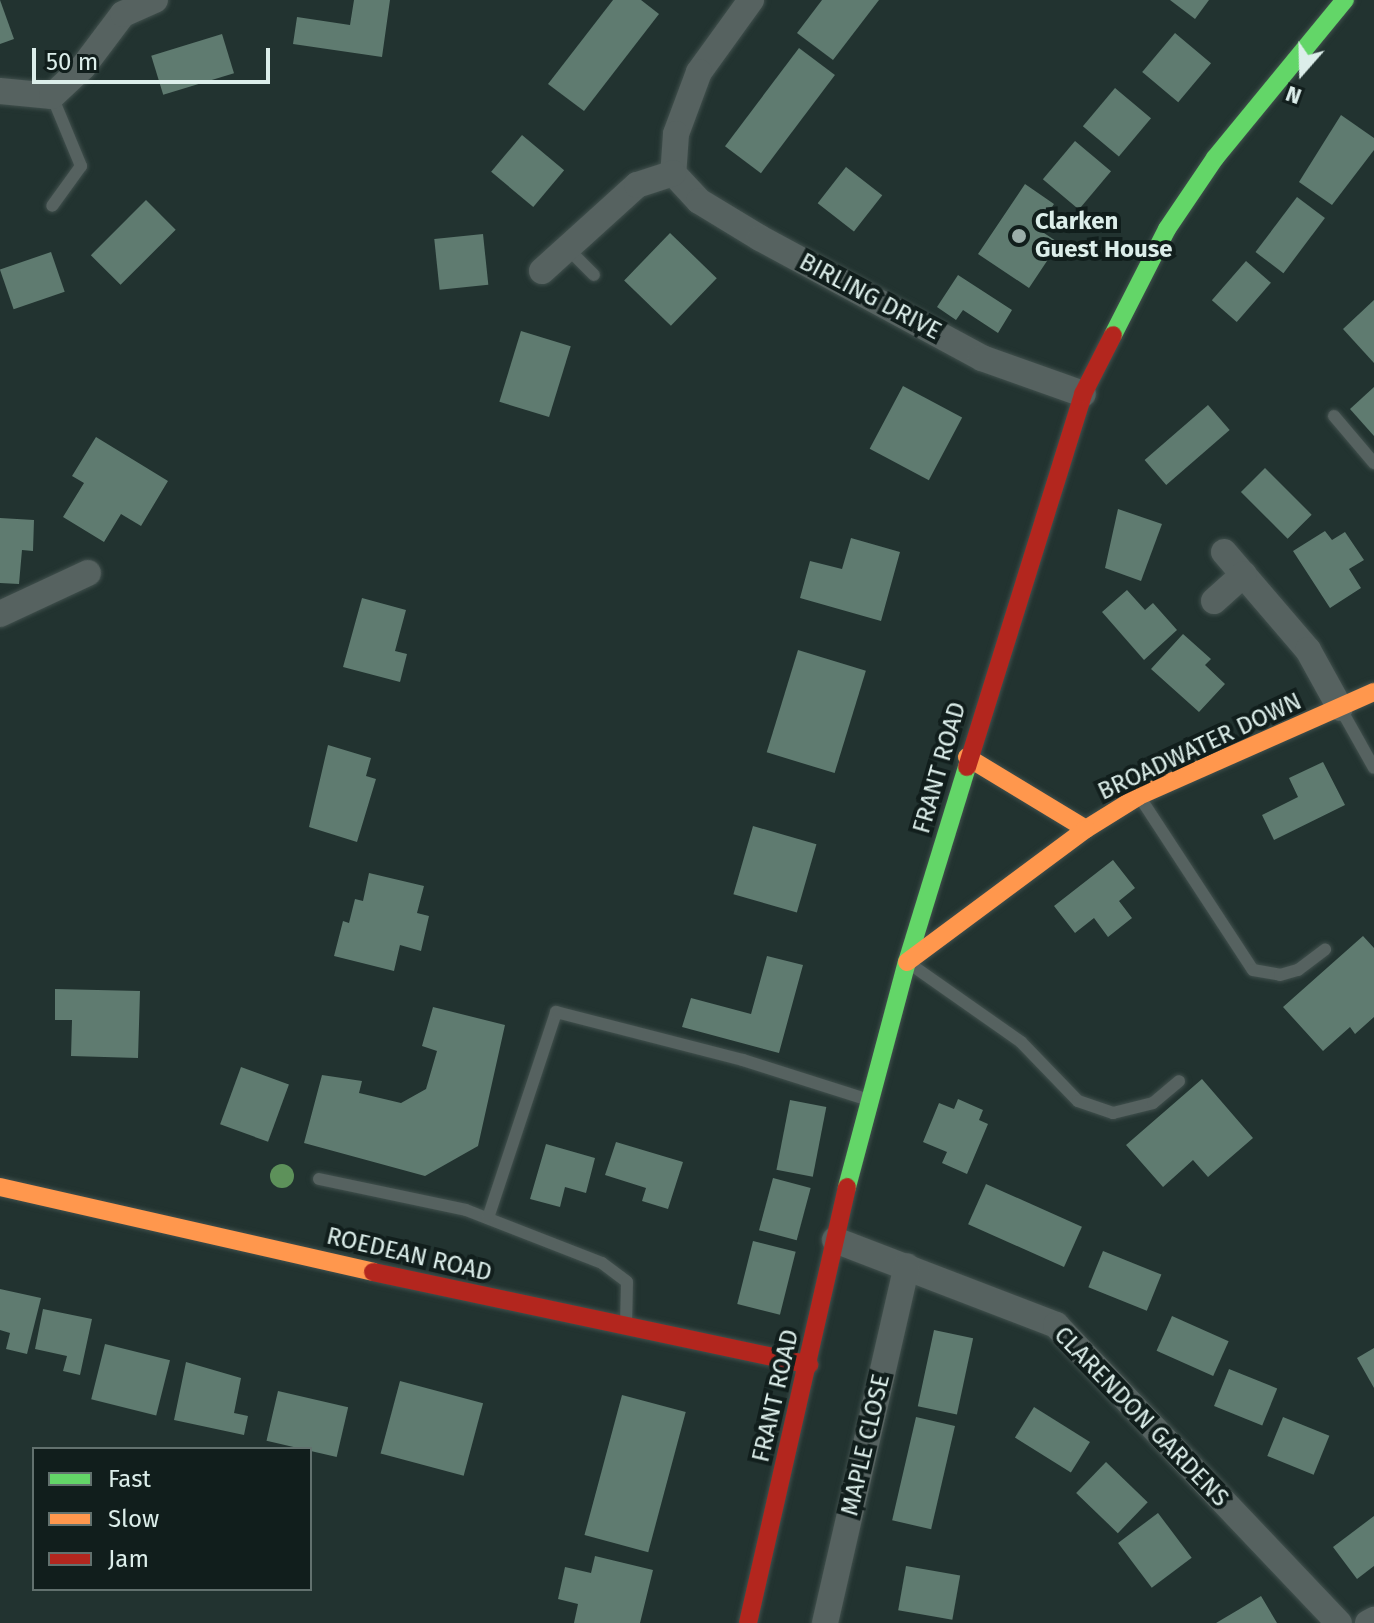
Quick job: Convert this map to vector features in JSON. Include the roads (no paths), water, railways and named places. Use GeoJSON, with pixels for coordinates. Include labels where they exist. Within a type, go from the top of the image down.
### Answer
{"type":"FeatureCollection","features":[{"type":"Feature","properties":{"kind":"main road","name":"FRANT ROAD"},"geometry":{"type":"LineString","coordinates":[[748,1623],[835,1240],[907,962],[967,757],[1083,394],[1167,229],[1215,158],[1345,0]]}},
{"type":"Feature","properties":{"kind":"main road","name":"BROADWATER DOWN"},"geometry":{"type":"LineString","coordinates":[[967,757],[1086,829],[1139,796],[1374,692]]}},
{"type":"Feature","properties":{"kind":"main road"},"geometry":{"type":"LineString","coordinates":[[907,962],[1086,829]]}},
{"type":"Feature","properties":{"kind":"main road","name":"ROEDEAN ROAD"},"geometry":{"type":"LineString","coordinates":[[0,1187],[626,1329],[809,1365]]}},
{"type":"Feature","properties":{"kind":"street"},"geometry":{"type":"LineString","coordinates":[[0,91],[52,96],[83,67],[123,14],[155,0]]}},
{"type":"Feature","properties":{"kind":"street"},"geometry":{"type":"LineString","coordinates":[[542,271],[637,185],[673,173],[676,134],[699,72],[751,0]]}},
{"type":"Feature","properties":{"kind":"street","name":"BIRLING DRIVE"},"geometry":{"type":"LineString","coordinates":[[673,173],[699,201],[774,246],[982,358],[1083,394]]}},
{"type":"Feature","properties":{"kind":"street"},"geometry":{"type":"LineString","coordinates":[[1224,552],[1308,650],[1340,708]]}},
{"type":"Feature","properties":{"kind":"street"},"geometry":{"type":"LineString","coordinates":[[0,614],[88,573]]}},
{"type":"Feature","properties":{"kind":"street"},"geometry":{"type":"LineString","coordinates":[[1214,601],[1244,574]]}},
{"type":"Feature","properties":{"kind":"street","name":"CLARENDON GARDENS"},"geometry":{"type":"LineString","coordinates":[[835,1240],[1056,1325],[1339,1623]]}},
{"type":"Feature","properties":{"kind":"street","name":"MAPLE CLOSE"},"geometry":{"type":"LineString","coordinates":[[825,1623],[907,1266]]}},
{"type":"Feature","properties":{"kind":"street"},"geometry":{"type":"LineString","coordinates":[[1368,1623],[1374,1620]]}},
{"type":"Feature","properties":{"kind":"lane"},"geometry":{"type":"LineString","coordinates":[[52,96],[81,166],[52,206]]}},
{"type":"Feature","properties":{"kind":"lane"},"geometry":{"type":"LineString","coordinates":[[567,248],[594,275]]}},
{"type":"Feature","properties":{"kind":"lane"},"geometry":{"type":"LineString","coordinates":[[1334,416],[1374,463]]}},
{"type":"Feature","properties":{"kind":"lane"},"geometry":{"type":"LineString","coordinates":[[1340,708],[1374,768]]}},
{"type":"Feature","properties":{"kind":"lane"},"geometry":{"type":"LineString","coordinates":[[1139,796],[1253,970],[1280,975],[1298,970],[1325,950]]}},
{"type":"Feature","properties":{"kind":"lane"},"geometry":{"type":"LineString","coordinates":[[907,962],[1021,1042],[1078,1101],[1113,1113],[1153,1103],[1179,1081]]}},
{"type":"Feature","properties":{"kind":"lane"},"geometry":{"type":"LineString","coordinates":[[488,1218],[556,1012],[743,1060],[870,1100]]}},
{"type":"Feature","properties":{"kind":"lane"},"geometry":{"type":"LineString","coordinates":[[319,1179],[488,1218],[602,1263],[627,1282],[626,1329]]}},
{"type":"Feature","properties":{"kind":"place","name":"Clarken Guest House"},"geometry":{"type":"Point","coordinates":[1019,236]}}]}
